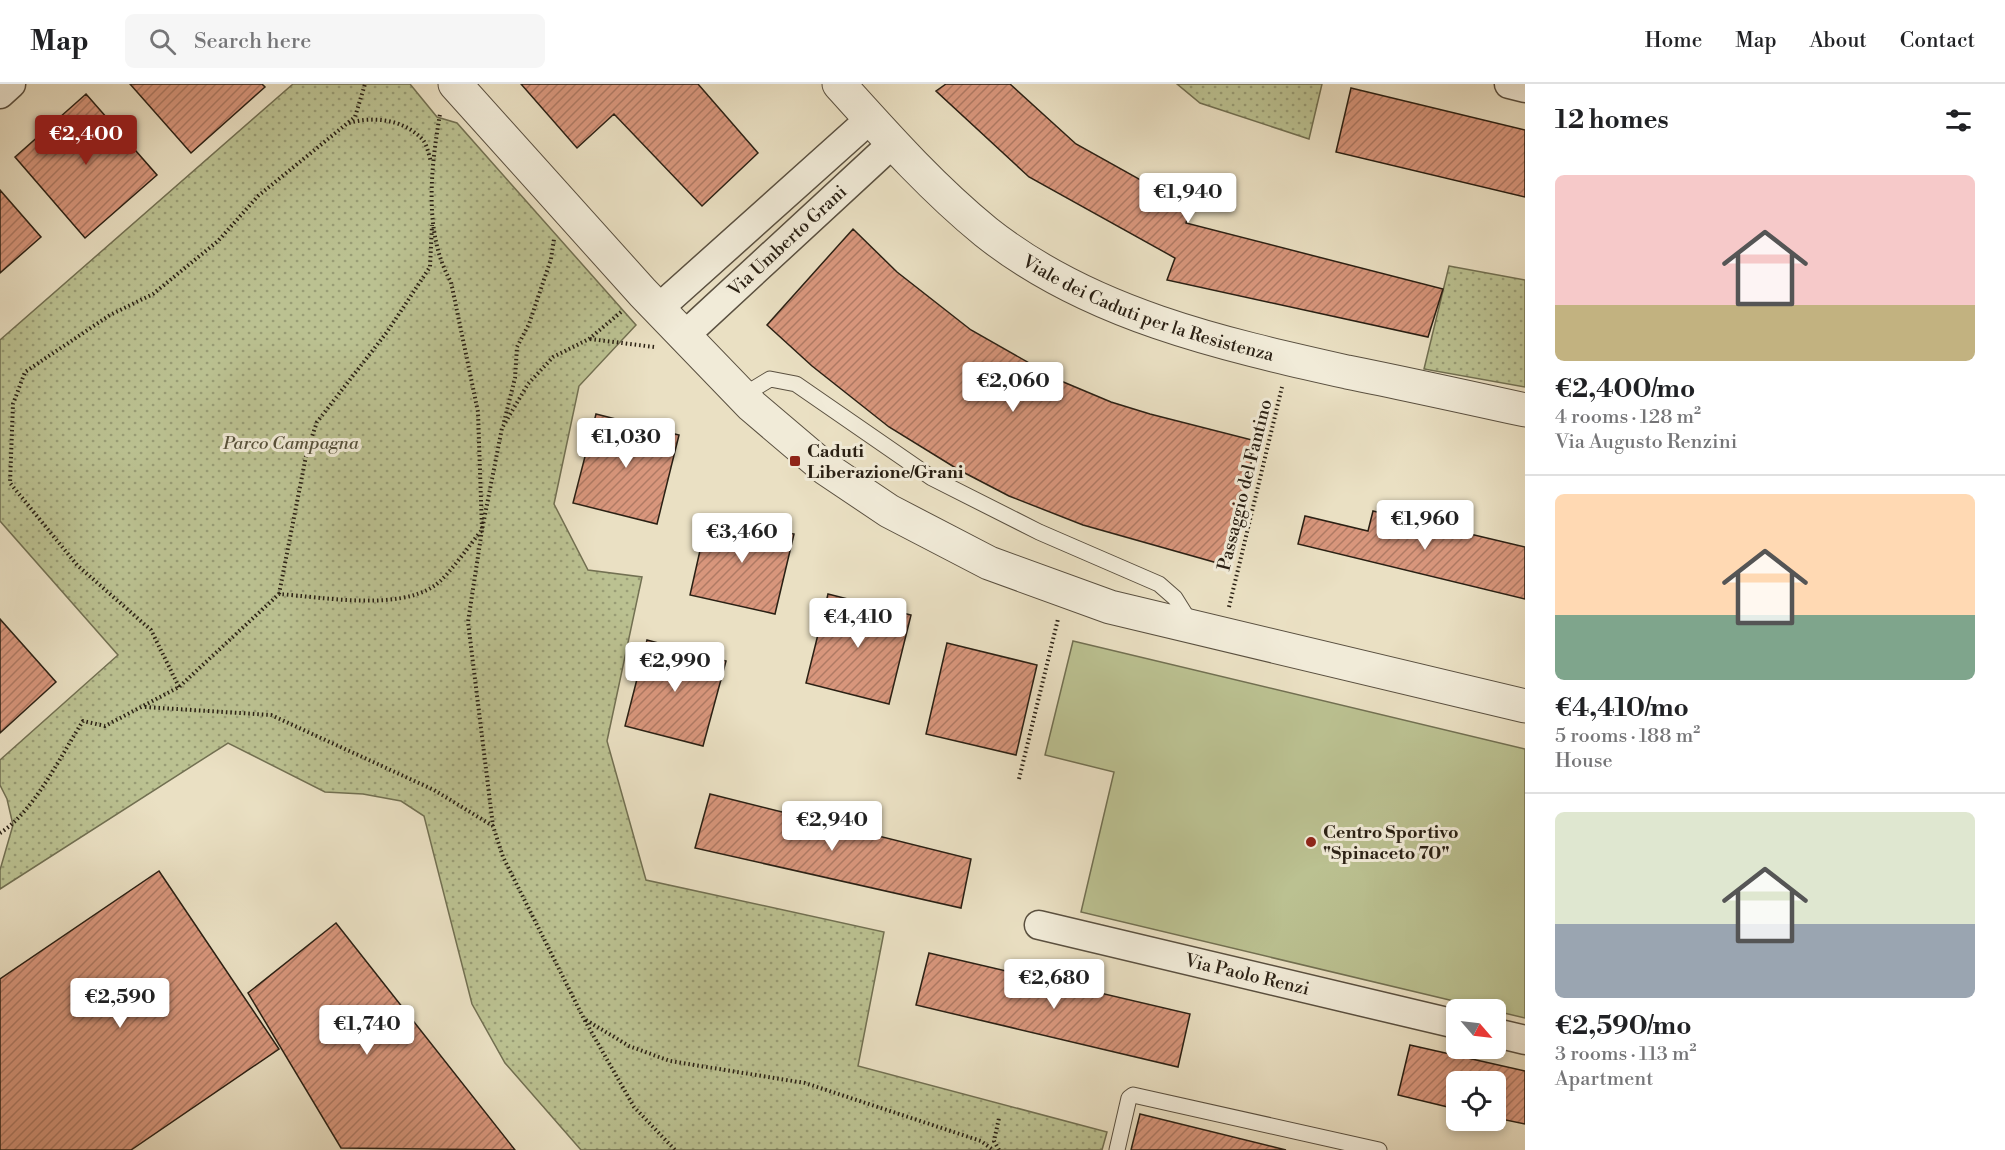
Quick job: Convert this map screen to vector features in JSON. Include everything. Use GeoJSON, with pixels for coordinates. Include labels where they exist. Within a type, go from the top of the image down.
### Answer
{"type":"FeatureCollection","features":[{"type":"Feature","properties":{"kind":"street"},"geometry":{"type":"LineString","coordinates":[[0,94],[11,84]]}},
{"type":"Feature","properties":{"kind":"street"},"geometry":{"type":"LineString","coordinates":[[455,84],[658,309],[669,342],[742,396],[789,440],[889,512],[989,563],[1064,592],[1195,629],[1525,706]]}},
{"type":"Feature","properties":{"kind":"street","name":"Viale dei Caduti per la Resistenza"},"geometry":{"type":"LineString","coordinates":[[838,84],[893,143],[986,232],[1070,284],[1162,324],[1289,359],[1525,410]]}},
{"type":"Feature","properties":{"kind":"street"},"geometry":{"type":"LineString","coordinates":[[1509,84],[1525,88]]}},
{"type":"Feature","properties":{"kind":"street","name":"Via Umberto Grani"},"geometry":{"type":"LineString","coordinates":[[658,309],[870,119]]}},
{"type":"Feature","properties":{"kind":"street","name":"Via Umberto Grani"},"geometry":{"type":"LineString","coordinates":[[669,342],[893,143]]}},
{"type":"Feature","properties":{"kind":"street","name":"Via Paolo Renzi"},"geometry":{"type":"LineString","coordinates":[[1039,925],[1446,1022]]}},
{"type":"Feature","properties":{"kind":"street"},"geometry":{"type":"LineString","coordinates":[[1506,1035],[1525,1040]]}},
{"type":"Feature","properties":{"kind":"lane"},"geometry":{"type":"LineString","coordinates":[[742,396],[770,379],[795,384],[932,478],[1039,532],[1159,584],[1175,598],[1195,629]]}},
{"type":"Feature","properties":{"kind":"lane"},"geometry":{"type":"LineString","coordinates":[[1117,1150],[1129,1098],[1133,1095],[1379,1150]]}},
{"type":"Feature","properties":{"kind":"path"},"geometry":{"type":"LineString","coordinates":[[179,687],[151,630],[78,565],[10,483],[13,404],[25,372],[110,315],[153,294],[218,240],[258,196],[355,117],[364,84]]}},
{"type":"Feature","properties":{"kind":"path"},"geometry":{"type":"LineString","coordinates":[[0,833],[13,825],[83,721],[105,726],[179,687],[279,594],[307,451],[317,422],[387,332],[430,267],[431,164],[440,114]]}},
{"type":"Feature","properties":{"kind":"path"},"geometry":{"type":"LineString","coordinates":[[345,124],[367,118],[391,122],[409,129],[424,141],[431,164]]}},
{"type":"Feature","properties":{"kind":"path"},"geometry":{"type":"LineString","coordinates":[[279,594],[354,599],[396,599],[417,595],[436,585],[482,530],[475,393],[451,282],[446,272],[432,220]]}},
{"type":"Feature","properties":{"kind":"path"},"geometry":{"type":"LineString","coordinates":[[554,238],[551,259],[529,324],[518,348],[515,378],[502,428],[482,530],[468,622],[493,826],[503,857],[584,1019],[634,1107],[675,1150]]}},
{"type":"Feature","properties":{"kind":"path"},"geometry":{"type":"LineString","coordinates":[[502,428],[528,384],[553,357],[589,339],[626,308]]}},
{"type":"Feature","properties":{"kind":"path"},"geometry":{"type":"LineString","coordinates":[[589,339],[669,342]]}},
{"type":"Feature","properties":{"kind":"path","name":"Passaggio del Fantino"},"geometry":{"type":"LineString","coordinates":[[1227,617],[1289,359]]}},
{"type":"Feature","properties":{"kind":"path"},"geometry":{"type":"LineString","coordinates":[[1019,779],[1064,592]]}},
{"type":"Feature","properties":{"kind":"path"},"geometry":{"type":"LineString","coordinates":[[144,707],[271,716],[434,790],[493,826]]}},
{"type":"Feature","properties":{"kind":"path"},"geometry":{"type":"LineString","coordinates":[[584,1019],[629,1046],[670,1061],[805,1083],[981,1141],[993,1150]]}},
{"type":"Feature","properties":{"kind":"path"},"geometry":{"type":"LineString","coordinates":[[999,1118],[994,1141],[999,1150]]}},
{"type":"Feature","properties":{"kind":"green space","name":"Parco Campagna"},"geometry":{"type":"Polygon","coordinates":[[[293,84],[410,84],[437,117],[457,123],[636,325],[579,386],[554,504],[588,570],[642,577],[607,741],[646,880],[884,932],[858,1066],[1107,1132],[1102,1150],[581,1150],[505,1063],[472,1004],[424,816],[401,801],[363,794],[325,792],[228,743],[0,889],[0,870],[13,825],[7,799],[0,785],[0,760],[118,655],[0,521],[0,340],[293,84]]]}},
{"type":"Feature","properties":{"kind":"green space"},"geometry":{"type":"Polygon","coordinates":[[[1177,84],[1322,84],[1309,139],[1200,103],[1177,84]]]}},
{"type":"Feature","properties":{"kind":"green space"},"geometry":{"type":"Polygon","coordinates":[[[1449,266],[1525,280],[1525,387],[1424,369],[1449,266]]]}},
{"type":"Feature","properties":{"kind":"green space","name":"Centro Sportivo \"Spinaceto 70\""},"geometry":{"type":"Polygon","coordinates":[[[1073,641],[1525,749],[1525,1018],[1506,1013],[1506,999],[1446,999],[1081,912],[1114,772],[1045,755],[1073,641]]]}},
{"type":"Feature","properties":{"kind":"building"},"geometry":{"type":"Polygon","coordinates":[[[130,84],[262,84],[265,87],[191,153],[130,84]]]}},
{"type":"Feature","properties":{"kind":"building"},"geometry":{"type":"Polygon","coordinates":[[[521,84],[698,84],[758,153],[702,206],[614,114],[577,148],[521,84]]]}},
{"type":"Feature","properties":{"kind":"building"},"geometry":{"type":"Polygon","coordinates":[[[946,84],[1010,84],[1076,144],[1191,208],[1186,223],[1443,289],[1428,337],[1167,280],[1175,258],[1029,177],[936,91],[946,84]]]}},
{"type":"Feature","properties":{"kind":"building"},"geometry":{"type":"Polygon","coordinates":[[[1351,88],[1525,130],[1525,197],[1336,152],[1351,88]]]}},
{"type":"Feature","properties":{"kind":"building"},"geometry":{"type":"Polygon","coordinates":[[[86,94],[157,175],[85,238],[15,157],[86,94]]]}},
{"type":"Feature","properties":{"kind":"building"},"geometry":{"type":"Polygon","coordinates":[[[0,190],[41,237],[0,273],[0,190]]]}},
{"type":"Feature","properties":{"kind":"building"},"geometry":{"type":"Polygon","coordinates":[[[853,229],[897,272],[971,330],[1061,381],[1111,402],[1150,414],[1256,441],[1228,566],[1083,525],[1009,496],[959,470],[889,427],[812,366],[767,325],[853,229]]]}},
{"type":"Feature","properties":{"kind":"building"},"geometry":{"type":"Polygon","coordinates":[[[596,414],[679,435],[657,524],[573,503],[596,414]]]}},
{"type":"Feature","properties":{"kind":"building"},"geometry":{"type":"Polygon","coordinates":[[[1373,511],[1525,547],[1525,599],[1298,544],[1305,516],[1368,531],[1373,511]]]}},
{"type":"Feature","properties":{"kind":"building"},"geometry":{"type":"Polygon","coordinates":[[[708,515],[794,534],[775,614],[690,595],[708,515]]]}},
{"type":"Feature","properties":{"kind":"building"},"geometry":{"type":"Polygon","coordinates":[[[828,594],[911,615],[889,704],[806,683],[828,594]]]}},
{"type":"Feature","properties":{"kind":"building"},"geometry":{"type":"Polygon","coordinates":[[[0,619],[56,682],[0,733],[0,619]]]}},
{"type":"Feature","properties":{"kind":"building"},"geometry":{"type":"Polygon","coordinates":[[[647,640],[726,661],[703,746],[625,726],[647,640]]]}},
{"type":"Feature","properties":{"kind":"building"},"geometry":{"type":"Polygon","coordinates":[[[947,643],[1037,665],[1016,755],[926,734],[947,643]]]}},
{"type":"Feature","properties":{"kind":"building"},"geometry":{"type":"Polygon","coordinates":[[[710,794],[971,859],[961,908],[695,848],[710,794]]]}},
{"type":"Feature","properties":{"kind":"building"},"geometry":{"type":"Polygon","coordinates":[[[159,871],[279,1049],[131,1150],[0,1150],[0,979],[159,871]]]}},
{"type":"Feature","properties":{"kind":"building"},"geometry":{"type":"Polygon","coordinates":[[[336,923],[515,1150],[341,1148],[248,993],[336,923]]]}},
{"type":"Feature","properties":{"kind":"building"},"geometry":{"type":"Polygon","coordinates":[[[929,953],[1190,1014],[1178,1067],[916,1005],[929,953]]]}},
{"type":"Feature","properties":{"kind":"building"},"geometry":{"type":"Polygon","coordinates":[[[1410,1045],[1446,1053],[1446,1059],[1472,1059],[1525,1071],[1525,1124],[1506,1120],[1506,1071],[1446,1071],[1446,1107],[1398,1095],[1410,1045]]]}},
{"type":"Feature","properties":{"kind":"building"},"geometry":{"type":"Polygon","coordinates":[[[1140,1114],[1286,1150],[1131,1150],[1140,1114]]]}},
{"type":"Feature","properties":{"kind":"place","name":"Caduti Liberazione/Grani"},"geometry":{"type":"Point","coordinates":[795,461]}},
{"type":"Feature","properties":{"kind":"place","name":"Centro Sportivo \"Spinaceto 70\""},"geometry":{"type":"Point","coordinates":[1311,842]}}]}
